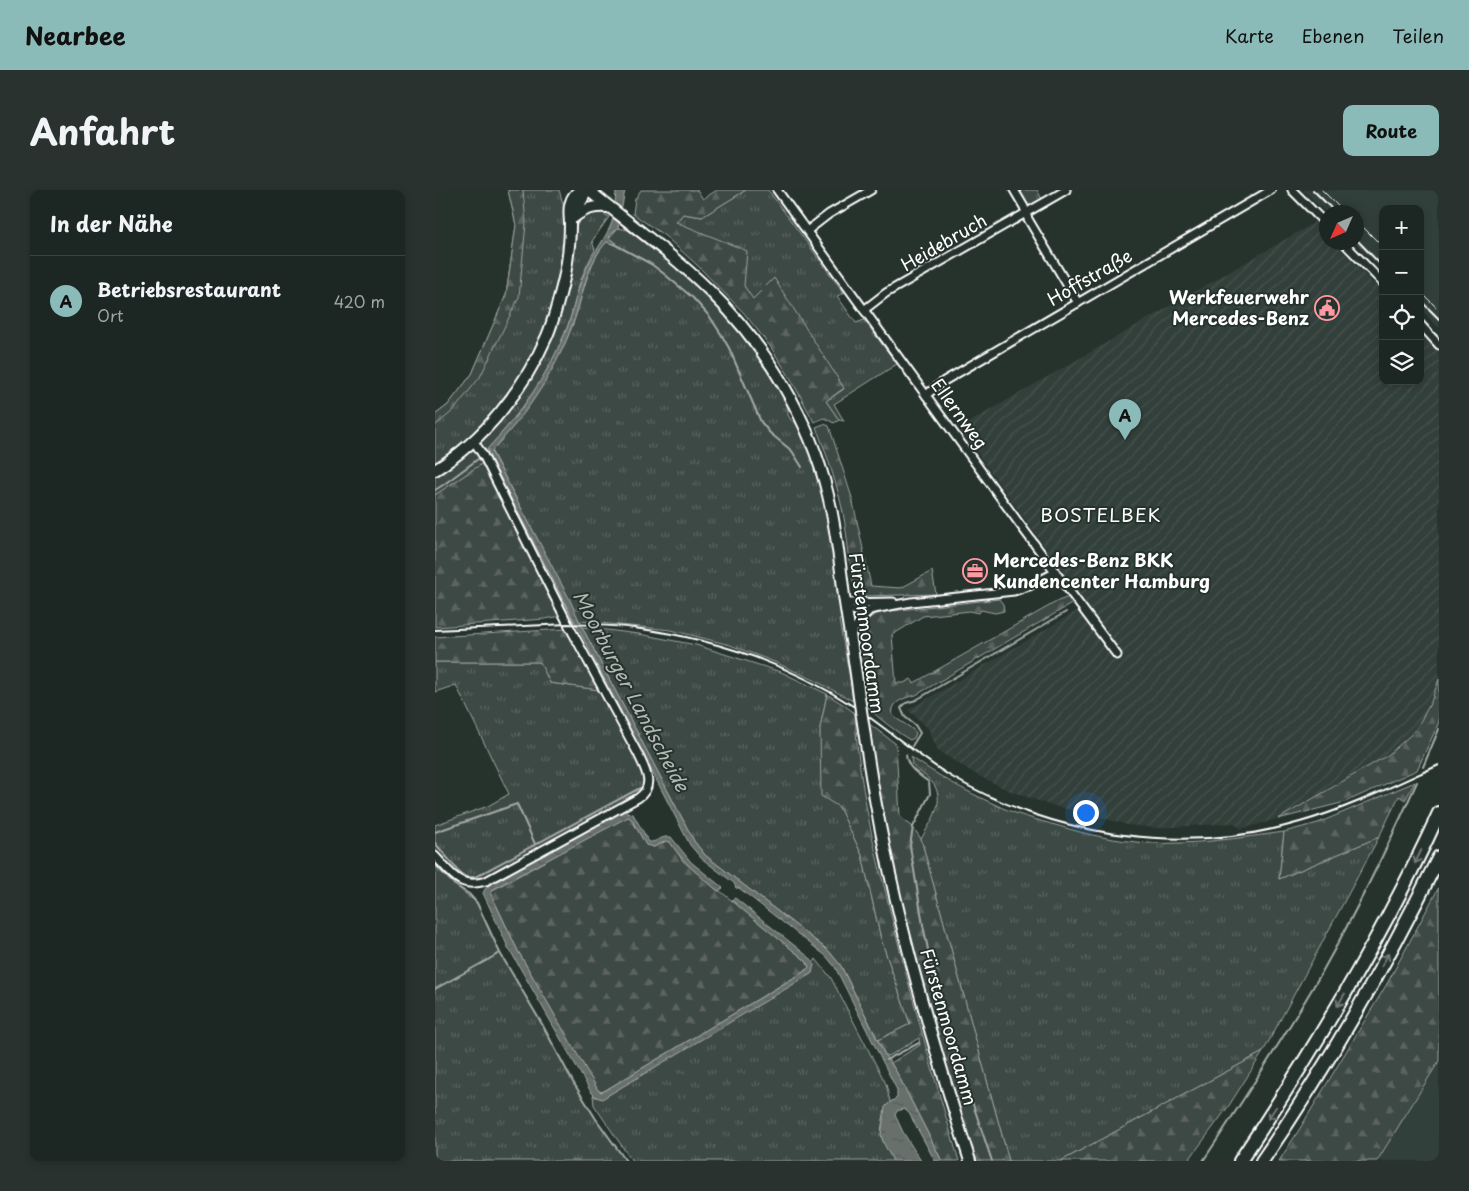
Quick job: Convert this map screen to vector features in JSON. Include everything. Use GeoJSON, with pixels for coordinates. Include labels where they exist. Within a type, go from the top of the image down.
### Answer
{"type":"FeatureCollection","features":[{"type":"Feature","properties":{"kind":"highway"},"geometry":{"type":"LineString","coordinates":[[1240,1161],[1298,1072],[1357,972],[1402,888],[1439,812]]}},
{"type":"Feature","properties":{"kind":"highway"},"geometry":{"type":"LineString","coordinates":[[1262,1161],[1317,1077],[1369,990],[1439,857]]}},
{"type":"Feature","properties":{"kind":"main road"},"geometry":{"type":"LineString","coordinates":[[435,470],[457,455],[502,410],[530,370],[547,335],[559,300],[572,221],[566,190]]}},
{"type":"Feature","properties":{"kind":"main road"},"geometry":{"type":"LineString","coordinates":[[570,203],[580,190]]}},
{"type":"Feature","properties":{"kind":"main road"},"geometry":{"type":"LineString","coordinates":[[572,221],[586,190]]}},
{"type":"Feature","properties":{"kind":"main road","name":"Fürstenmoordamm"},"geometry":{"type":"LineString","coordinates":[[586,190],[598,202],[610,208],[673,258],[711,292],[737,320],[784,388],[813,449],[828,494],[834,524],[877,815],[905,939],[936,1052],[970,1161]]}},
{"type":"Feature","properties":{"kind":"main road"},"geometry":{"type":"LineString","coordinates":[[572,221],[581,211],[598,202]]}},
{"type":"Feature","properties":{"kind":"street","name":"Ellernweg"},"geometry":{"type":"LineString","coordinates":[[777,190],[1117,655]]}},
{"type":"Feature","properties":{"kind":"street"},"geometry":{"type":"LineString","coordinates":[[807,231],[829,214],[871,190]]}},
{"type":"Feature","properties":{"kind":"street"},"geometry":{"type":"LineString","coordinates":[[1014,190],[1027,212],[1028,219],[1078,302]]}},
{"type":"Feature","properties":{"kind":"street","name":"Heidebruch"},"geometry":{"type":"LineString","coordinates":[[864,310],[886,293],[1066,190]]}},
{"type":"Feature","properties":{"kind":"street","name":"Hoffstraße"},"geometry":{"type":"LineString","coordinates":[[926,394],[944,380],[1271,190]]}},
{"type":"Feature","properties":{"kind":"street"},"geometry":{"type":"LineString","coordinates":[[1291,190],[1319,217]]}},
{"type":"Feature","properties":{"kind":"street"},"geometry":{"type":"LineString","coordinates":[[1351,250],[1379,279]]}},
{"type":"Feature","properties":{"kind":"street"},"geometry":{"type":"LineString","coordinates":[[1424,328],[1439,345]]}},
{"type":"Feature","properties":{"kind":"street"},"geometry":{"type":"LineString","coordinates":[[435,856],[465,883],[476,884],[486,881],[638,798],[646,791],[648,780],[643,764],[473,440]]}},
{"type":"Feature","properties":{"kind":"street"},"geometry":{"type":"LineString","coordinates":[[845,603],[855,612],[911,602],[1019,590],[1056,572]]}},
{"type":"Feature","properties":{"kind":"street"},"geometry":{"type":"LineString","coordinates":[[845,603],[911,602]]}},
{"type":"Feature","properties":{"kind":"street"},"geometry":{"type":"LineString","coordinates":[[850,637],[860,620],[870,610]]}},
{"type":"Feature","properties":{"kind":"shaded area"},"geometry":{"type":"Polygon","coordinates":[[[1303,190],[1434,190],[1439,194],[1439,328],[1424,313],[1424,205],[1379,205],[1379,267],[1362,250],[1364,250],[1364,205],[1319,206],[1303,190]]]}},
{"type":"Feature","properties":{"kind":"shaded area"},"geometry":{"type":"Polygon","coordinates":[[[1314,221],[1319,226],[1319,250],[1342,250],[1379,290],[1379,385],[1424,385],[1424,338],[1439,353],[1439,679],[1431,702],[1415,731],[1388,755],[1278,819],[1241,829],[1234,823],[1157,828],[1127,825],[1047,804],[1010,791],[977,775],[938,751],[928,728],[908,710],[1087,605],[959,428],[1312,224],[1314,221]]]}},
{"type":"Feature","properties":{"kind":"shaded area"},"geometry":{"type":"Polygon","coordinates":[[[1439,1061],[1439,1161],[1377,1161],[1439,1061]]]}},
{"type":"Feature","properties":{"kind":"green space"},"geometry":{"type":"Polygon","coordinates":[[[508,190],[559,190],[563,204],[565,203],[565,247],[556,299],[542,339],[512,393],[473,436],[435,466],[435,415],[448,405],[472,374],[506,295],[516,225],[508,190]]]}},
{"type":"Feature","properties":{"kind":"green space"},"geometry":{"type":"Polygon","coordinates":[[[508,190],[523,190],[526,223],[519,297],[480,377],[454,410],[435,426],[435,415],[448,405],[472,374],[506,295],[516,225],[508,190]]]}},
{"type":"Feature","properties":{"kind":"green space"},"geometry":{"type":"Polygon","coordinates":[[[641,190],[697,190],[703,199],[717,190],[746,190],[702,217],[683,214],[676,222],[747,251],[744,286],[753,299],[774,278],[844,388],[826,401],[839,420],[834,423],[824,418],[814,422],[791,379],[770,346],[744,313],[697,265],[665,236],[633,214],[635,199],[641,190]]]}},
{"type":"Feature","properties":{"kind":"green space"},"geometry":{"type":"Polygon","coordinates":[[[746,190],[768,190],[844,293],[837,296],[856,323],[864,320],[897,364],[834,404],[844,421],[839,420],[826,401],[844,389],[773,279],[753,300],[744,286],[676,222],[683,214],[702,217],[746,190]]]}},
{"type":"Feature","properties":{"kind":"green space"},"geometry":{"type":"Polygon","coordinates":[[[1016,190],[1037,190],[1042,199],[1029,207],[1025,205],[1016,190]]]}},
{"type":"Feature","properties":{"kind":"green space"},"geometry":{"type":"Polygon","coordinates":[[[594,212],[601,212],[609,217],[592,241],[595,250],[581,278],[561,343],[544,376],[523,407],[487,450],[574,622],[571,622],[481,447],[480,441],[529,377],[572,247],[575,230],[579,221],[594,212]]]}},
{"type":"Feature","properties":{"kind":"green space"},"geometry":{"type":"Polygon","coordinates":[[[618,228],[628,230],[697,284],[748,340],[788,400],[788,415],[804,435],[822,490],[831,531],[843,619],[839,620],[853,701],[777,663],[730,645],[671,630],[579,621],[492,452],[518,421],[549,375],[573,324],[593,262],[605,243],[609,242],[615,245],[616,243],[609,238],[618,228]]]}},
{"type":"Feature","properties":{"kind":"green space"},"geometry":{"type":"Polygon","coordinates":[[[824,424],[829,426],[852,498],[871,586],[901,588],[932,571],[936,594],[864,596],[855,590],[841,502],[816,427],[824,424]]]}},
{"type":"Feature","properties":{"kind":"green space"},"geometry":{"type":"Polygon","coordinates":[[[473,448],[480,454],[483,463],[435,495],[435,474],[473,448]]]}},
{"type":"Feature","properties":{"kind":"green space"},"geometry":{"type":"Polygon","coordinates":[[[483,463],[555,598],[561,616],[545,619],[435,627],[435,495],[483,463]]]}},
{"type":"Feature","properties":{"kind":"green space"},"geometry":{"type":"Polygon","coordinates":[[[1069,597],[1073,603],[916,695],[899,701],[894,707],[893,716],[916,733],[914,738],[910,740],[895,730],[877,716],[865,701],[864,693],[862,692],[858,637],[861,624],[863,625],[875,615],[890,611],[999,599],[1003,604],[1004,611],[995,613],[981,610],[979,613],[970,611],[923,616],[892,635],[896,683],[904,683],[911,679],[914,683],[1058,601],[1069,597]]]}},
{"type":"Feature","properties":{"kind":"green space"},"geometry":{"type":"Polygon","coordinates":[[[582,627],[639,634],[696,645],[781,672],[827,694],[820,728],[839,807],[862,855],[881,939],[910,1024],[878,1040],[841,966],[829,951],[705,855],[694,841],[582,627]]]}},
{"type":"Feature","properties":{"kind":"green space"},"geometry":{"type":"Polygon","coordinates":[[[566,629],[599,690],[550,683],[540,662],[435,662],[435,637],[566,629]]]}},
{"type":"Feature","properties":{"kind":"green space"},"geometry":{"type":"Polygon","coordinates":[[[435,662],[540,662],[550,683],[599,690],[640,762],[645,780],[642,788],[631,798],[486,878],[469,880],[462,878],[451,870],[435,851],[435,825],[488,806],[509,794],[456,685],[435,692],[435,662]]]}},
{"type":"Feature","properties":{"kind":"green space"},"geometry":{"type":"Polygon","coordinates":[[[1439,679],[1439,722],[1417,770],[1345,802],[1278,819],[1388,755],[1415,731],[1431,702],[1439,679]]]}},
{"type":"Feature","properties":{"kind":"green space"},"geometry":{"type":"Polygon","coordinates":[[[827,694],[896,744],[900,817],[913,827],[921,839],[1009,1161],[974,1161],[931,1022],[883,828],[868,725],[856,719],[861,775],[878,861],[920,1026],[959,1161],[942,1161],[891,1063],[920,1045],[919,1038],[889,1056],[885,1055],[878,1040],[910,1024],[881,939],[862,855],[839,807],[821,796],[820,728],[827,694]]]}},
{"type":"Feature","properties":{"kind":"green space"},"geometry":{"type":"Polygon","coordinates":[[[911,757],[972,794],[1002,808],[1034,819],[1103,837],[1148,843],[1182,843],[1284,832],[1279,879],[1379,837],[1263,1052],[1061,1161],[1009,1161],[921,839],[933,818],[938,803],[938,796],[936,788],[931,781],[912,765],[911,757]]]}},
{"type":"Feature","properties":{"kind":"green space"},"geometry":{"type":"Polygon","coordinates":[[[1415,782],[1405,800],[1399,796],[1379,837],[1279,879],[1284,832],[1318,823],[1415,782]]]}},
{"type":"Feature","properties":{"kind":"green space"},"geometry":{"type":"Polygon","coordinates":[[[625,817],[630,817],[646,845],[654,847],[666,841],[670,842],[683,861],[806,961],[809,967],[601,1092],[596,1089],[518,951],[491,891],[625,817]]]}},
{"type":"Feature","properties":{"kind":"green space"},"geometry":{"type":"Polygon","coordinates":[[[435,865],[477,903],[500,953],[542,1024],[573,1082],[596,1119],[626,1161],[435,1161],[435,865]]]}},
{"type":"Feature","properties":{"kind":"green space"},"geometry":{"type":"Polygon","coordinates":[[[1439,887],[1439,1061],[1377,1161],[1279,1161],[1388,982],[1439,887]]]}},
{"type":"Feature","properties":{"kind":"green space"},"geometry":{"type":"Polygon","coordinates":[[[816,959],[831,978],[886,1084],[890,1102],[886,1107],[881,1131],[893,1161],[632,1161],[594,1105],[593,1095],[596,1097],[809,975],[812,973],[813,963],[816,959]]]}},
{"type":"Feature","properties":{"kind":"green space"},"geometry":{"type":"Polygon","coordinates":[[[1263,1052],[1228,1107],[1188,1161],[1061,1161],[1263,1052]]]}},
{"type":"Feature","properties":{"kind":"water"},"geometry":{"type":"Polygon","coordinates":[[[616,190],[625,190],[618,228],[609,236],[610,239],[617,243],[615,245],[607,242],[600,250],[590,270],[573,323],[549,374],[529,406],[493,449],[492,453],[694,841],[705,855],[829,951],[841,966],[885,1055],[897,1073],[942,1161],[935,1161],[909,1113],[904,1109],[897,1111],[895,1115],[921,1161],[893,1161],[881,1135],[885,1107],[897,1098],[897,1090],[835,967],[826,956],[739,888],[736,888],[734,883],[701,858],[690,845],[488,454],[488,448],[523,407],[543,377],[560,345],[584,274],[612,223],[616,190]]]}},
{"type":"Feature","properties":{"kind":"water"},"geometry":{"type":"Polygon","coordinates":[[[624,811],[633,814],[649,842],[671,837],[691,862],[723,888],[718,891],[698,874],[680,856],[670,842],[666,841],[654,847],[646,845],[632,820],[628,817],[493,889],[491,892],[518,951],[598,1090],[604,1091],[809,967],[806,961],[738,906],[732,900],[735,898],[810,958],[814,965],[812,973],[809,975],[602,1099],[596,1097],[591,1092],[508,949],[483,893],[491,884],[624,811]]]}},
{"type":"Feature","properties":{"kind":"waterway"},"geometry":{"type":"LineString","coordinates":[[614,244],[651,264],[663,273],[693,298],[710,317],[729,348],[761,422],[770,433],[792,451],[802,467]]}},
{"type":"Feature","properties":{"kind":"waterway"},"geometry":{"type":"LineString","coordinates":[[435,490],[478,459]]}},
{"type":"Feature","properties":{"kind":"waterway"},"geometry":{"type":"LineString","coordinates":[[912,746],[920,733],[915,725],[905,717],[901,708],[906,703],[916,700],[1066,612]]}},
{"type":"Feature","properties":{"kind":"waterway"},"geometry":{"type":"LineString","coordinates":[[1423,767],[1439,729]]}},
{"type":"Feature","properties":{"kind":"waterway"},"geometry":{"type":"LineString","coordinates":[[906,755],[911,767],[929,782],[930,794],[913,827],[910,846],[934,979],[948,1030],[992,1161]]}},
{"type":"Feature","properties":{"kind":"waterway"},"geometry":{"type":"LineString","coordinates":[[1203,1161],[1294,1020],[1322,972],[1372,878],[1417,782]]}},
{"type":"Feature","properties":{"kind":"waterway"},"geometry":{"type":"LineString","coordinates":[[435,843],[460,873],[466,877],[475,877],[640,788]]}},
{"type":"Feature","properties":{"kind":"waterway"},"geometry":{"type":"LineString","coordinates":[[435,832],[517,804],[535,844]]}},
{"type":"Feature","properties":{"kind":"waterway"},"geometry":{"type":"LineString","coordinates":[[435,865],[477,903],[500,953]]}},
{"type":"Feature","properties":{"kind":"waterway"},"geometry":{"type":"LineString","coordinates":[[435,989],[500,953],[542,1024],[573,1082],[596,1119],[626,1161]]}},
{"type":"Feature","properties":{"kind":"waterway"},"geometry":{"type":"LineString","coordinates":[[886,1060],[919,1043]]}},
{"type":"Feature","properties":{"kind":"tram line"},"geometry":{"type":"LineString","coordinates":[[1322,190],[1337,205]]}},
{"type":"Feature","properties":{"kind":"tram line"},"geometry":{"type":"LineString","coordinates":[[1364,228],[1379,243]]}},
{"type":"Feature","properties":{"kind":"tram line"},"geometry":{"type":"LineString","coordinates":[[1424,295],[1439,310]]}},
{"type":"Feature","properties":{"kind":"railway"},"geometry":{"type":"LineString","coordinates":[[1313,190],[1328,205]]}},
{"type":"Feature","properties":{"kind":"railway"},"geometry":{"type":"LineString","coordinates":[[1364,247],[1379,263]]}},
{"type":"Feature","properties":{"kind":"railway"},"geometry":{"type":"LineString","coordinates":[[1424,304],[1439,319]]}},
{"type":"Feature","properties":{"kind":"railway"},"geometry":{"type":"LineString","coordinates":[[435,630],[568,624],[609,626],[663,632],[720,646],[775,665],[828,691],[866,715],[939,769],[992,798],[1034,814],[1077,827],[1122,835],[1167,839],[1212,838],[1256,832],[1300,822],[1336,810],[1439,765]]}},
{"type":"Feature","properties":{"kind":"place","name":"Werkfeuerwehr Mercedes-Benz"},"geometry":{"type":"Point","coordinates":[1327,308]}},
{"type":"Feature","properties":{"kind":"place","name":"Betriebsrestaurant"},"geometry":{"type":"Point","coordinates":[1125,440]}},
{"type":"Feature","properties":{"kind":"place","name":"Mercedes-Benz BKK Kundencenter Hamburg"},"geometry":{"type":"Point","coordinates":[975,571]}},
{"type":"Feature","properties":{"kind":"district","name":"BOSTELBEK"},"geometry":{"type":"Point","coordinates":[1101,515]}},
{"type":"Feature","properties":{"kind":"water label","name":"Moorburger Landscheide"},"geometry":{"type":"Point","coordinates":[631,691]}}]}
